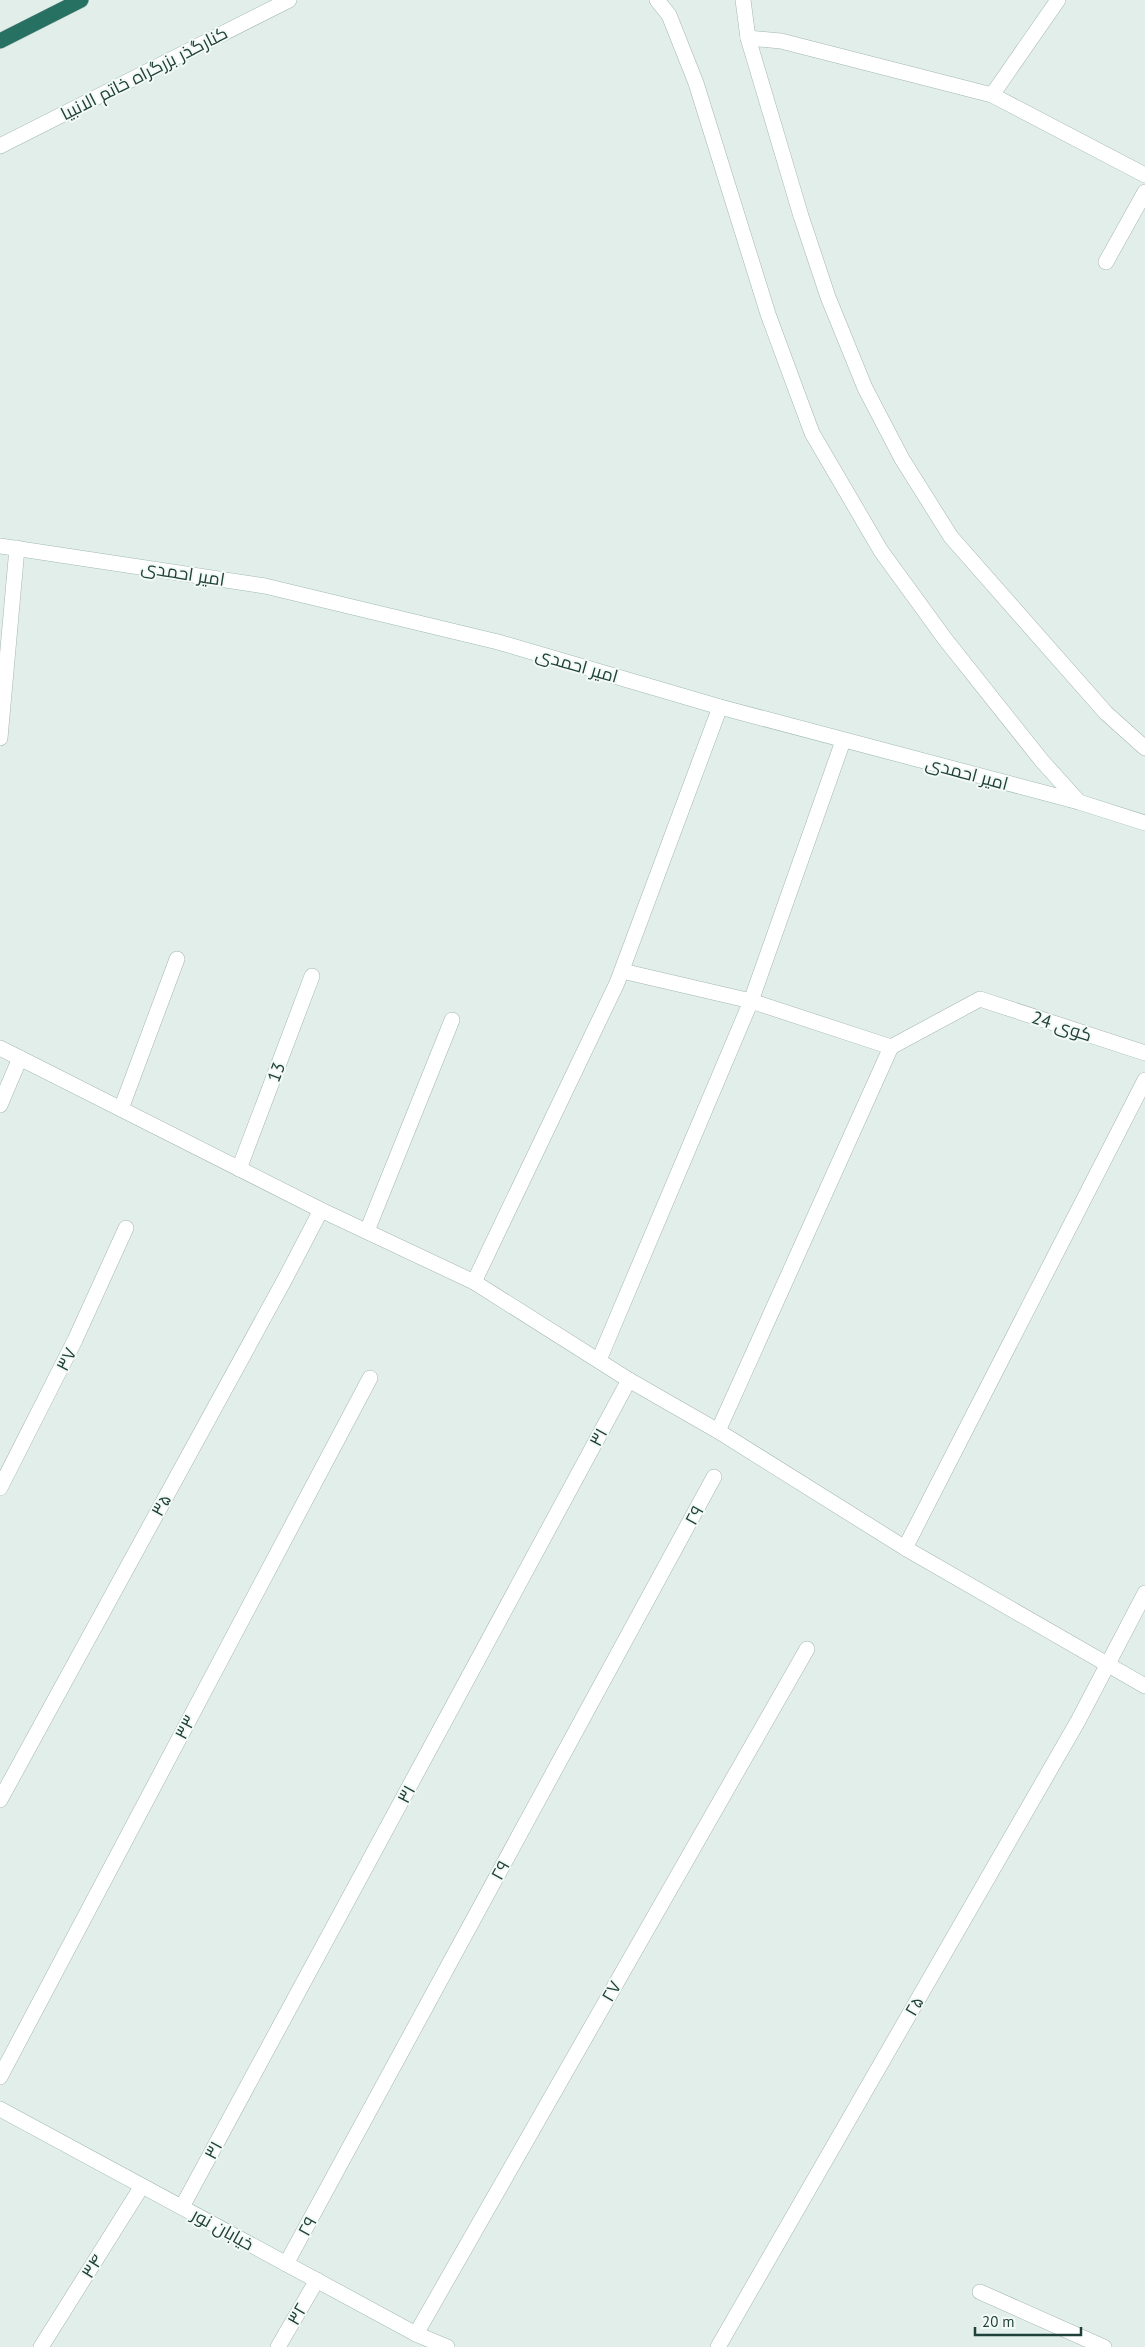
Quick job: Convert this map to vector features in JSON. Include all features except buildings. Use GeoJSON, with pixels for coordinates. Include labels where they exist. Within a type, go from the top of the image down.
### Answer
{"type":"FeatureCollection","features":[{"type":"Feature","properties":{"kind":"highway"},"geometry":{"type":"LineString","coordinates":[[0,41],[81,0]]}},
{"type":"Feature","properties":{"kind":"street","name":"کنارگذر بزرگراه خاتم الانبیا"},"geometry":{"type":"LineString","coordinates":[[0,146],[289,0]]}},
{"type":"Feature","properties":{"kind":"street"},"geometry":{"type":"LineString","coordinates":[[657,0],[669,15],[696,83],[768,314],[812,433],[880,551],[945,639],[1042,761],[1079,802]]}},
{"type":"Feature","properties":{"kind":"street"},"geometry":{"type":"LineString","coordinates":[[743,0],[748,38],[828,297],[866,388],[902,458],[951,537],[1106,713],[1145,748]]}},
{"type":"Feature","properties":{"kind":"street"},"geometry":{"type":"LineString","coordinates":[[992,95],[1058,0]]}},
{"type":"Feature","properties":{"kind":"street"},"geometry":{"type":"LineString","coordinates":[[748,38],[781,42],[992,95],[1145,175]]}},
{"type":"Feature","properties":{"kind":"street"},"geometry":{"type":"LineString","coordinates":[[1106,262],[1145,192]]}},
{"type":"Feature","properties":{"kind":"street","name":"امیر احمدی"},"geometry":{"type":"LineString","coordinates":[[0,546],[265,586],[498,642],[720,707],[1079,802],[1145,823]]}},
{"type":"Feature","properties":{"kind":"street"},"geometry":{"type":"LineString","coordinates":[[0,738],[17,548]]}},
{"type":"Feature","properties":{"kind":"street"},"geometry":{"type":"LineString","coordinates":[[474,1282],[622,971],[720,707]]}},
{"type":"Feature","properties":{"kind":"street"},"geometry":{"type":"LineString","coordinates":[[599,1360],[751,1001],[843,741]]}},
{"type":"Feature","properties":{"kind":"street"},"geometry":{"type":"LineString","coordinates":[[121,1109],[177,959]]}},
{"type":"Feature","properties":{"kind":"street"},"geometry":{"type":"LineString","coordinates":[[622,971],[751,1001],[890,1047],[718,1431]]}},
{"type":"Feature","properties":{"kind":"street","name":"13"},"geometry":{"type":"LineString","coordinates":[[239,1169],[312,976]]}},
{"type":"Feature","properties":{"kind":"street","name":"کوی 24"},"geometry":{"type":"LineString","coordinates":[[890,1047],[980,999],[1145,1053]]}},
{"type":"Feature","properties":{"kind":"street"},"geometry":{"type":"LineString","coordinates":[[367,1231],[452,1020]]}},
{"type":"Feature","properties":{"kind":"street"},"geometry":{"type":"LineString","coordinates":[[0,1048],[320,1210],[474,1282],[629,1380],[718,1431],[905,1548],[1145,1686]]}},
{"type":"Feature","properties":{"kind":"street"},"geometry":{"type":"LineString","coordinates":[[0,1105],[20,1058]]}},
{"type":"Feature","properties":{"kind":"street"},"geometry":{"type":"LineString","coordinates":[[905,1548],[1145,1080]]}},
{"type":"Feature","properties":{"kind":"street","name":"۳۵"},"geometry":{"type":"LineString","coordinates":[[0,1800],[285,1279],[320,1210]]}},
{"type":"Feature","properties":{"kind":"street","name":"۳۷"},"geometry":{"type":"LineString","coordinates":[[0,1488],[75,1340],[126,1228]]}},
{"type":"Feature","properties":{"kind":"street","name":"۳۳"},"geometry":{"type":"LineString","coordinates":[[0,2077],[370,1378]]}},
{"type":"Feature","properties":{"kind":"street","name":"۳۱"},"geometry":{"type":"LineString","coordinates":[[182,2207],[629,1380]]}},
{"type":"Feature","properties":{"kind":"street","name":"۲۹"},"geometry":{"type":"LineString","coordinates":[[286,2264],[714,1477]]}},
{"type":"Feature","properties":{"kind":"street","name":"۲۵"},"geometry":{"type":"LineString","coordinates":[[718,2347],[1109,1664],[1145,1593]]}},
{"type":"Feature","properties":{"kind":"street","name":"۲۷"},"geometry":{"type":"LineString","coordinates":[[416,2334],[806,1649]]}},
{"type":"Feature","properties":{"kind":"street","name":"خیابان نور"},"geometry":{"type":"LineString","coordinates":[[0,2109],[416,2334],[447,2347]]}},
{"type":"Feature","properties":{"kind":"street","name":"۳۴"},"geometry":{"type":"LineString","coordinates":[[42,2347],[142,2186]]}},
{"type":"Feature","properties":{"kind":"street","name":"۳۲"},"geometry":{"type":"LineString","coordinates":[[278,2347],[317,2280]]}},
{"type":"Feature","properties":{"kind":"street"},"geometry":{"type":"LineString","coordinates":[[980,2292],[1104,2347]]}}]}
